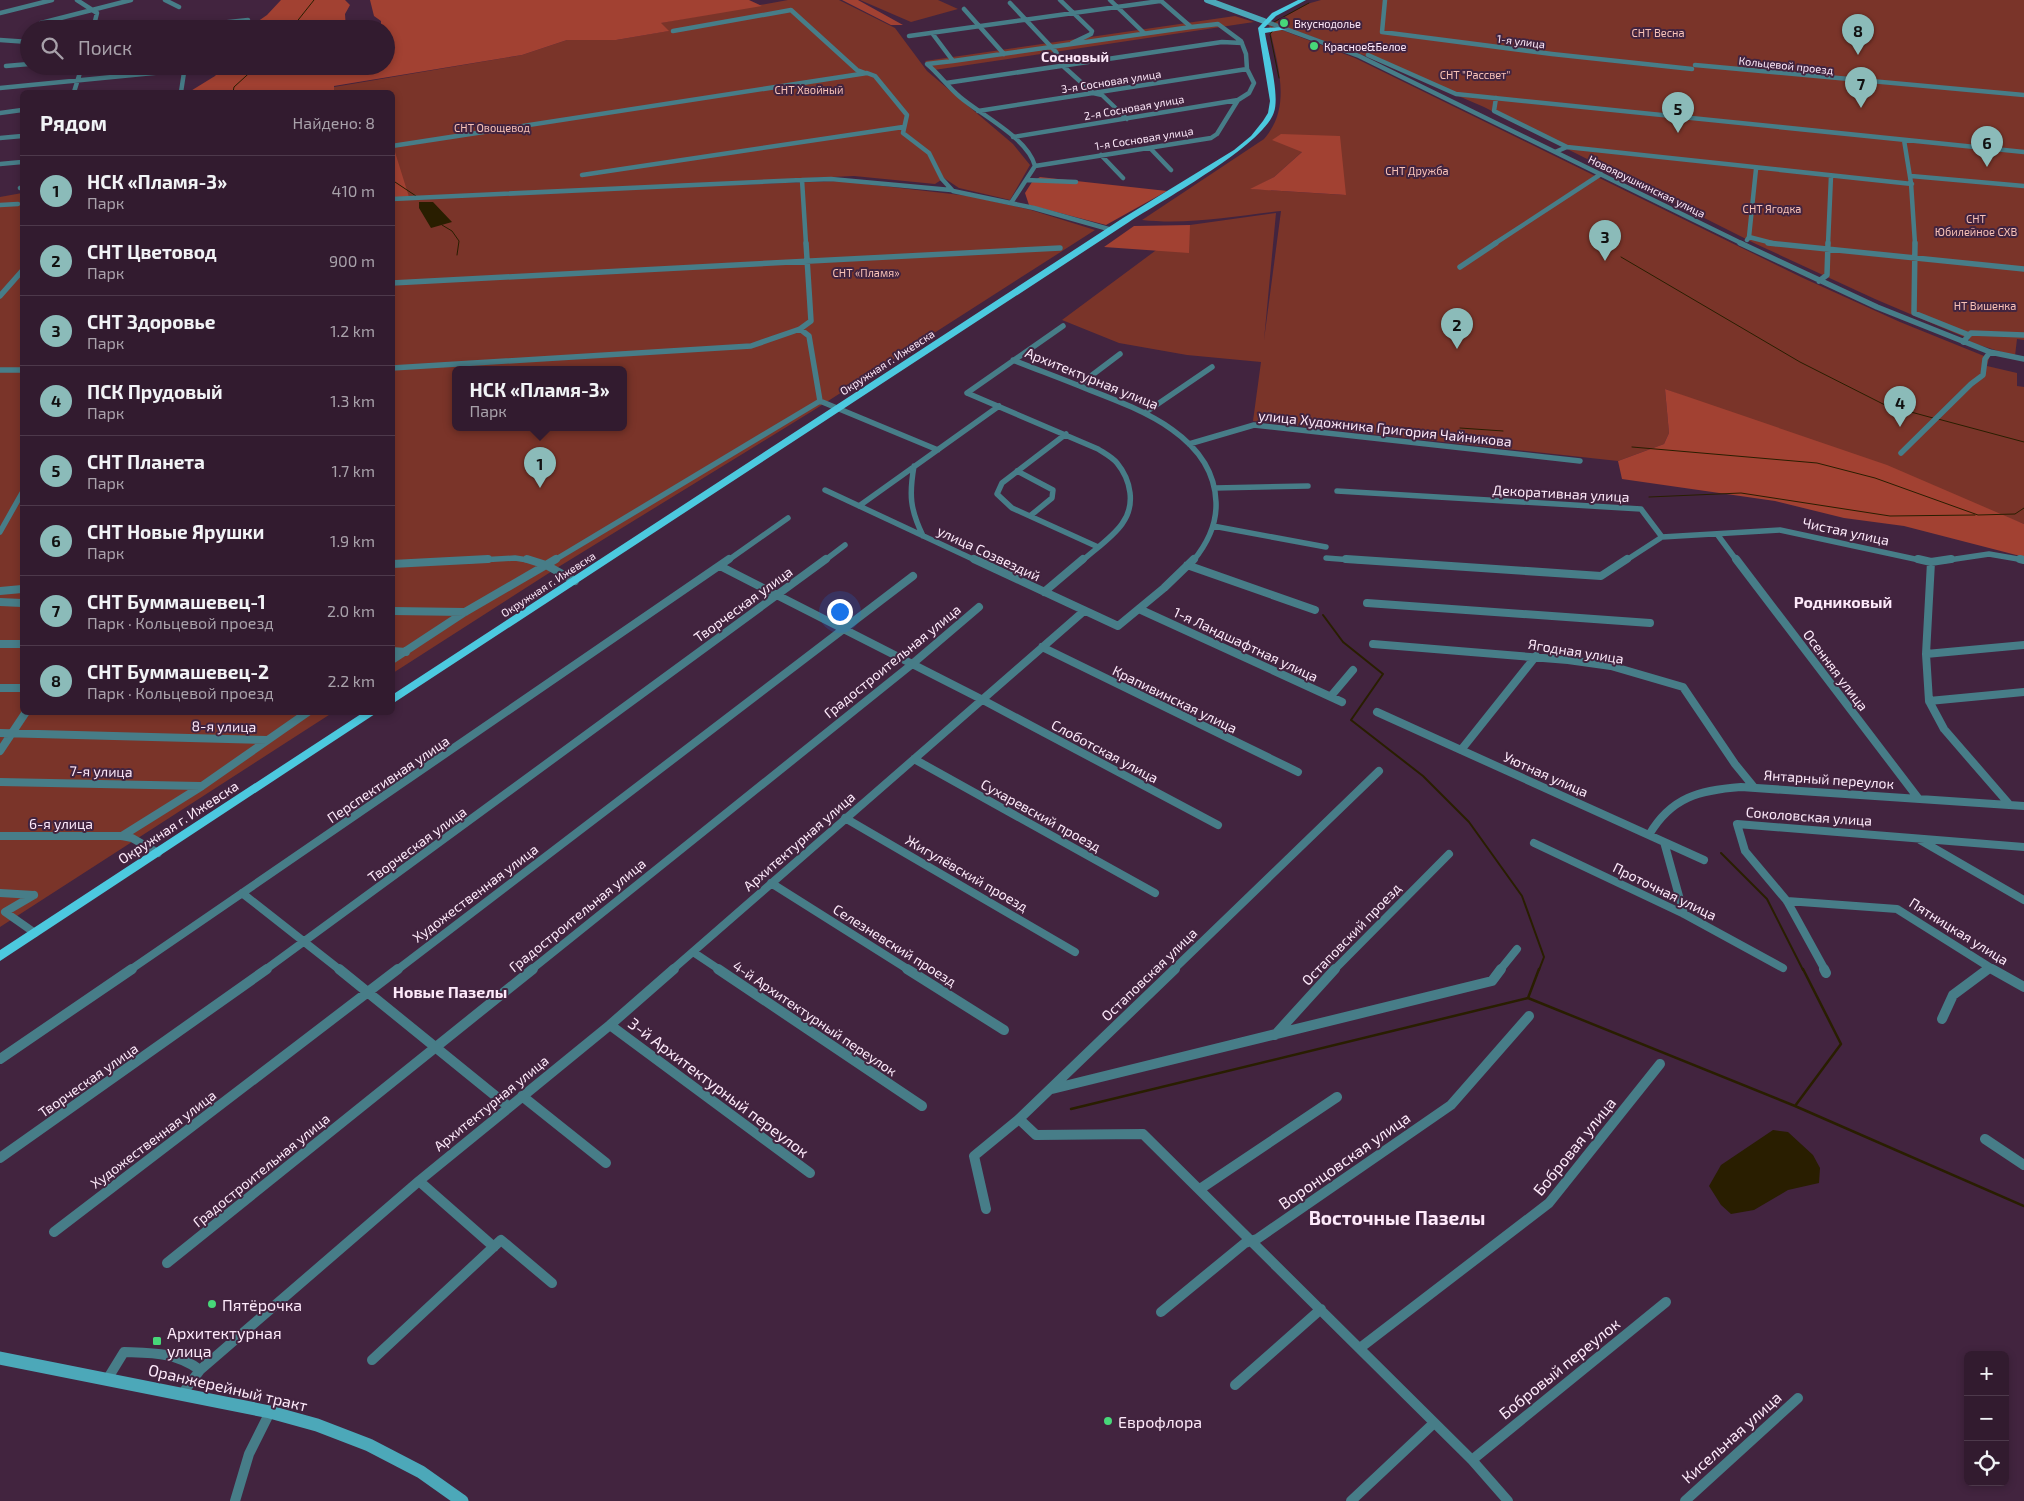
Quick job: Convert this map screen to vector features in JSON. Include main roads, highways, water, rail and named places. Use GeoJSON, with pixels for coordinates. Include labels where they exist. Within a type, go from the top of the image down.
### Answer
{"type":"FeatureCollection","features":[{"type":"Feature","properties":{"kind":"main road","name":"Окружная г. Ижевска"},"geometry":{"type":"LineString","coordinates":[[395,698],[1236,151],[1253,137],[1271,113],[1273,101],[1261,31],[1264,21],[1304,0]]}},
{"type":"Feature","properties":{"kind":"main road"},"geometry":{"type":"LineString","coordinates":[[1261,31],[1284,29]]}},
{"type":"Feature","properties":{"kind":"main road","name":"Окружная г. Ижевска"},"geometry":{"type":"LineString","coordinates":[[0,956],[368,715]]}},
{"type":"Feature","properties":{"kind":"waterway"},"geometry":{"type":"LineString","coordinates":[[298,20],[314,0]]}},
{"type":"Feature","properties":{"kind":"waterway"},"geometry":{"type":"LineString","coordinates":[[1274,22],[1309,3]]}},
{"type":"Feature","properties":{"kind":"waterway"},"geometry":{"type":"LineString","coordinates":[[1273,31],[1270,34],[1279,78]]}},
{"type":"Feature","properties":{"kind":"waterway"},"geometry":{"type":"LineString","coordinates":[[233,90],[234,87],[247,75]]}},
{"type":"Feature","properties":{"kind":"waterway"},"geometry":{"type":"LineString","coordinates":[[395,182],[416,196]]}},
{"type":"Feature","properties":{"kind":"waterway"},"geometry":{"type":"LineString","coordinates":[[442,225],[452,231],[459,241],[457,255]]}},
{"type":"Feature","properties":{"kind":"waterway"},"geometry":{"type":"LineString","coordinates":[[1621,257],[1800,362],[1885,405],[1933,418]]}},
{"type":"Feature","properties":{"kind":"waterway"},"geometry":{"type":"LineString","coordinates":[[1938,419],[2024,442]]}},
{"type":"Feature","properties":{"kind":"waterway"},"geometry":{"type":"LineString","coordinates":[[1460,428],[1503,431]]}},
{"type":"Feature","properties":{"kind":"waterway"},"geometry":{"type":"LineString","coordinates":[[1632,447],[1817,463],[1875,478],[1978,515],[2015,514],[2024,508]]}},
{"type":"Feature","properties":{"kind":"waterway"},"geometry":{"type":"LineString","coordinates":[[1649,497],[1741,493],[1890,516],[1975,515]]}},
{"type":"Feature","properties":{"kind":"waterway"},"geometry":{"type":"LineString","coordinates":[[1323,615],[1343,642],[1383,674],[1351,720],[1423,776],[1469,822],[1522,896],[1544,957],[1539,970]]}},
{"type":"Feature","properties":{"kind":"waterway"},"geometry":{"type":"LineString","coordinates":[[1721,853],[1767,899],[1803,970]]}},
{"type":"Feature","properties":{"kind":"waterway"},"geometry":{"type":"LineString","coordinates":[[1528,998],[1539,969]]}},
{"type":"Feature","properties":{"kind":"waterway"},"geometry":{"type":"LineString","coordinates":[[1795,1106],[1841,1044],[1803,969]]}},
{"type":"Feature","properties":{"kind":"waterway"},"geometry":{"type":"LineString","coordinates":[[1071,1109],[1528,998]]}},
{"type":"Feature","properties":{"kind":"waterway"},"geometry":{"type":"LineString","coordinates":[[1528,998],[1795,1106]]}},
{"type":"Feature","properties":{"kind":"waterway"},"geometry":{"type":"LineString","coordinates":[[1795,1106],[2024,1206]]}},
{"type":"Feature","properties":{"kind":"place","name":"Вкуснодолье"},"geometry":{"type":"Point","coordinates":[1284,23]}},
{"type":"Feature","properties":{"kind":"place","name":"Красное&Белое"},"geometry":{"type":"Point","coordinates":[1314,46]}},
{"type":"Feature","properties":{"kind":"place","name":"СНТ Буммашевец-2"},"geometry":{"type":"Point","coordinates":[1858,55]}},
{"type":"Feature","properties":{"kind":"place","name":"СНТ Буммашевец-1"},"geometry":{"type":"Point","coordinates":[1861,108]}},
{"type":"Feature","properties":{"kind":"place","name":"СНТ Планета"},"geometry":{"type":"Point","coordinates":[1678,133]}},
{"type":"Feature","properties":{"kind":"place","name":"СНТ Новые Ярушки"},"geometry":{"type":"Point","coordinates":[1987,167]}},
{"type":"Feature","properties":{"kind":"place","name":"СНТ Здоровье"},"geometry":{"type":"Point","coordinates":[1605,261]}},
{"type":"Feature","properties":{"kind":"place","name":"СНТ Цветовод"},"geometry":{"type":"Point","coordinates":[1457,349]}},
{"type":"Feature","properties":{"kind":"place","name":"ПСК Прудовый"},"geometry":{"type":"Point","coordinates":[1900,427]}},
{"type":"Feature","properties":{"kind":"place","name":"НСК «Пламя-3»"},"geometry":{"type":"Point","coordinates":[540,488]}},
{"type":"Feature","properties":{"kind":"place","name":"Пятёрочка"},"geometry":{"type":"Point","coordinates":[212,1304]}},
{"type":"Feature","properties":{"kind":"place","name":"Архитектурная улица"},"geometry":{"type":"Point","coordinates":[157,1341]}},
{"type":"Feature","properties":{"kind":"place","name":"Еврофлора"},"geometry":{"type":"Point","coordinates":[1108,1421]}},
{"type":"Feature","properties":{"kind":"district","name":"Сосновый"},"geometry":{"type":"Point","coordinates":[1075,56]}},
{"type":"Feature","properties":{"kind":"district","name":"Родниковый"},"geometry":{"type":"Point","coordinates":[1843,601]}},
{"type":"Feature","properties":{"kind":"district","name":"Новые Пазелы"},"geometry":{"type":"Point","coordinates":[450,991]}},
{"type":"Feature","properties":{"kind":"district","name":"Восточные Пазелы"},"geometry":{"type":"Point","coordinates":[1397,1217]}},
{"type":"Feature","properties":{"kind":"park label","name":"СНТ Весна"},"geometry":{"type":"Point","coordinates":[1658,32]}},
{"type":"Feature","properties":{"kind":"park label","name":"СНТ \"Рассвет\""},"geometry":{"type":"Point","coordinates":[1475,74]}},
{"type":"Feature","properties":{"kind":"park label","name":"СНТ Хвойный"},"geometry":{"type":"Point","coordinates":[809,89]}},
{"type":"Feature","properties":{"kind":"park label","name":"СНТ Овощевод"},"geometry":{"type":"Point","coordinates":[492,127]}},
{"type":"Feature","properties":{"kind":"park label","name":"СНТ Дружба"},"geometry":{"type":"Point","coordinates":[1417,170]}},
{"type":"Feature","properties":{"kind":"park label","name":"СНТ Ягодка"},"geometry":{"type":"Point","coordinates":[1772,208]}},
{"type":"Feature","properties":{"kind":"park label","name":"СНТ Юбилейное СХВ"},"geometry":{"type":"Point","coordinates":[1976,224]}},
{"type":"Feature","properties":{"kind":"park label","name":"СНТ «Пламя»"},"geometry":{"type":"Point","coordinates":[866,272]}},
{"type":"Feature","properties":{"kind":"park label","name":"НТ Вишенка"},"geometry":{"type":"Point","coordinates":[1985,305]}}]}
